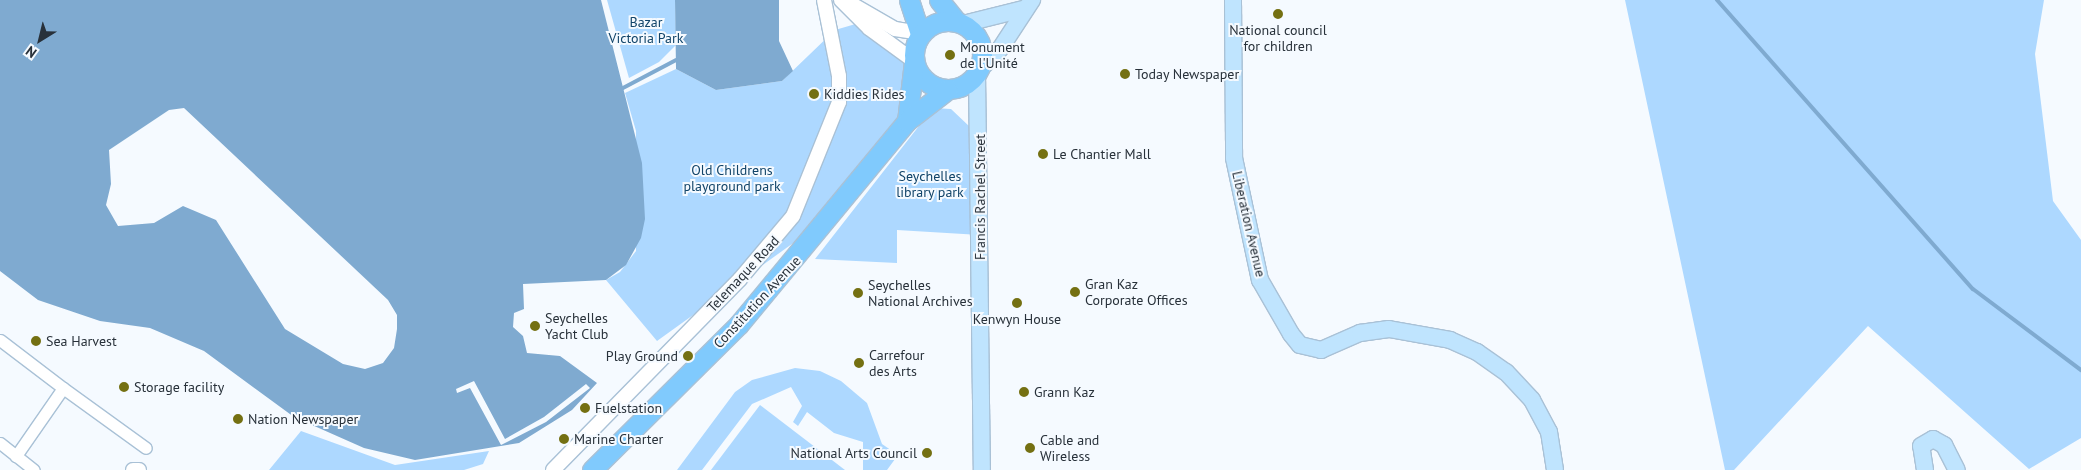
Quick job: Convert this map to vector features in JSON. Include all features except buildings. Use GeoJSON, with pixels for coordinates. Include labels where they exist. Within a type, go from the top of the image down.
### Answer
{"type":"FeatureCollection","features":[{"type":"Feature","properties":{"kind":"main road"},"geometry":{"type":"LineString","coordinates":[[907,121],[914,61],[920,33],[910,0]]}},
{"type":"Feature","properties":{"kind":"main road"},"geometry":{"type":"LineString","coordinates":[[938,0],[982,48],[979,72]]}},
{"type":"Feature","properties":{"kind":"main road","name":"Liberation Avenue"},"geometry":{"type":"LineString","coordinates":[[1234,0],[1234,158],[1260,280],[1291,334],[1300,345],[1320,350],[1360,333],[1389,329],[1450,340],[1477,352],[1506,372],[1532,400],[1549,432],[1555,470]]}},
{"type":"Feature","properties":{"kind":"main road"},"geometry":{"type":"LineString","coordinates":[[914,61],[926,81],[947,90],[964,86],[1000,49],[1028,5]]}},
{"type":"Feature","properties":{"kind":"main road"},"geometry":{"type":"LineString","coordinates":[[920,33],[937,22],[960,23],[1028,5]]}},
{"type":"Feature","properties":{"kind":"main road","name":"Francis Rachel Street"},"geometry":{"type":"LineString","coordinates":[[979,72],[982,470]]}},
{"type":"Feature","properties":{"kind":"main road","name":"Constitution Avenue"},"geometry":{"type":"LineString","coordinates":[[592,470],[739,324],[907,121],[947,90]]}},
{"type":"Feature","properties":{"kind":"main road"},"geometry":{"type":"LineString","coordinates":[[1925,470],[1920,453],[1926,440],[1933,438],[1944,444],[1956,470]]}},
{"type":"Feature","properties":{"kind":"street","name":"Telemaque Road"},"geometry":{"type":"LineString","coordinates":[[553,470],[752,266],[792,216],[839,102],[839,76],[824,0]]}},
{"type":"Feature","properties":{"kind":"street"},"geometry":{"type":"LineString","coordinates":[[841,0],[869,28],[914,61]]}},
{"type":"Feature","properties":{"kind":"street"},"geometry":{"type":"LineString","coordinates":[[846,0],[895,29],[920,33]]}},
{"type":"Feature","properties":{"kind":"street"},"geometry":{"type":"LineString","coordinates":[[0,340],[146,448]]}},
{"type":"Feature","properties":{"kind":"street"},"geometry":{"type":"LineString","coordinates":[[16,456],[63,388]]}},
{"type":"Feature","properties":{"kind":"street"},"geometry":{"type":"LineString","coordinates":[[0,444],[34,470]]}},
{"type":"Feature","properties":{"kind":"street"},"geometry":{"type":"LineString","coordinates":[[133,470],[139,470]]}},
{"type":"Feature","properties":{"kind":"green space","name":"Bazar Victoria Park"},"geometry":{"type":"Polygon","coordinates":[[[607,0],[675,0],[676,45],[659,62],[629,78],[607,0]]]}},
{"type":"Feature","properties":{"kind":"green space"},"geometry":{"type":"Polygon","coordinates":[[[1625,0],[2044,0],[2035,54],[2053,201],[2081,240],[2081,438],[2029,469],[1868,326],[1734,470],[1725,470],[1625,0]]]}},
{"type":"Feature","properties":{"kind":"green space","name":"Old Childrens playground park"},"geometry":{"type":"Polygon","coordinates":[[[859,23],[914,61],[907,121],[835,213],[657,341],[606,280],[620,272],[636,251],[636,131],[625,93],[676,69],[716,90],[782,81],[835,30],[859,23]]]}},
{"type":"Feature","properties":{"kind":"green space","name":"Seychelles library park"},"geometry":{"type":"Polygon","coordinates":[[[933,108],[951,109],[970,127],[980,235],[897,230],[897,263],[815,259],[933,108]]]}},
{"type":"Feature","properties":{"kind":"green space"},"geometry":{"type":"Polygon","coordinates":[[[795,368],[820,371],[841,381],[867,403],[882,444],[898,455],[887,470],[863,470],[863,442],[834,433],[807,412],[798,426],[793,422],[802,406],[791,387],[752,404],[702,470],[677,470],[735,392],[752,380],[795,368]]]}},
{"type":"Feature","properties":{"kind":"green space"},"geometry":{"type":"Polygon","coordinates":[[[760,405],[845,470],[711,470],[760,405]]]}},
{"type":"Feature","properties":{"kind":"green space"},"geometry":{"type":"Polygon","coordinates":[[[301,431],[395,465],[489,451],[483,464],[464,470],[269,470],[301,431]]]}},
{"type":"Feature","properties":{"kind":"shaded area"},"geometry":{"type":"Polygon","coordinates":[[[0,0],[601,0],[642,163],[645,219],[641,238],[626,265],[606,280],[523,284],[524,309],[514,313],[513,327],[523,336],[527,353],[560,356],[597,383],[572,410],[519,443],[415,460],[364,448],[294,417],[204,351],[150,328],[100,321],[38,300],[0,271],[0,0]],[[184,108],[169,110],[109,150],[111,184],[106,205],[118,226],[154,223],[183,206],[216,220],[285,329],[343,364],[365,369],[383,363],[394,348],[397,315],[388,300],[184,108]]]}},
{"type":"Feature","properties":{"kind":"shaded area"},"geometry":{"type":"Polygon","coordinates":[[[675,0],[779,0],[779,41],[793,71],[782,81],[716,90],[676,69],[675,0]]]}},
{"type":"Feature","properties":{"kind":"pier"},"geometry":{"type":"Polygon","coordinates":[[[474,381],[505,439],[544,417],[586,384],[590,388],[546,422],[501,445],[470,388],[457,393],[456,389],[474,381]]]}},
{"type":"Feature","properties":{"kind":"waterway"},"geometry":{"type":"LineString","coordinates":[[1717,0],[1973,289],[2081,370]]}},
{"type":"Feature","properties":{"kind":"waterway"},"geometry":{"type":"LineString","coordinates":[[623,88],[676,60]]}},
{"type":"Feature","properties":{"kind":"place","name":"National council for children"},"geometry":{"type":"Point","coordinates":[1278,14]}},
{"type":"Feature","properties":{"kind":"place","name":"Monument de l'Unité"},"geometry":{"type":"Point","coordinates":[950,55]}},
{"type":"Feature","properties":{"kind":"place","name":"Today Newspaper"},"geometry":{"type":"Point","coordinates":[1125,74]}},
{"type":"Feature","properties":{"kind":"place","name":"Kiddies Rides"},"geometry":{"type":"Point","coordinates":[814,94]}},
{"type":"Feature","properties":{"kind":"place","name":"Le Chantier Mall"},"geometry":{"type":"Point","coordinates":[1043,154]}},
{"type":"Feature","properties":{"kind":"place","name":"Gran Kaz Corporate Offices"},"geometry":{"type":"Point","coordinates":[1075,292]}},
{"type":"Feature","properties":{"kind":"place","name":"Seychelles National Archives"},"geometry":{"type":"Point","coordinates":[858,293]}},
{"type":"Feature","properties":{"kind":"place","name":"Kenwyn House"},"geometry":{"type":"Point","coordinates":[1017,303]}},
{"type":"Feature","properties":{"kind":"place","name":"Seychelles Yacht Club"},"geometry":{"type":"Point","coordinates":[535,326]}},
{"type":"Feature","properties":{"kind":"place","name":"Sea Harvest"},"geometry":{"type":"Point","coordinates":[36,341]}},
{"type":"Feature","properties":{"kind":"place","name":"Play Ground"},"geometry":{"type":"Point","coordinates":[688,356]}},
{"type":"Feature","properties":{"kind":"place","name":"Carrefour des Arts"},"geometry":{"type":"Point","coordinates":[859,363]}},
{"type":"Feature","properties":{"kind":"place","name":"Storage facility"},"geometry":{"type":"Point","coordinates":[124,387]}},
{"type":"Feature","properties":{"kind":"place","name":"Grann Kaz"},"geometry":{"type":"Point","coordinates":[1024,392]}},
{"type":"Feature","properties":{"kind":"place","name":"Fuelstation"},"geometry":{"type":"Point","coordinates":[585,408]}},
{"type":"Feature","properties":{"kind":"place","name":"Nation Newspaper"},"geometry":{"type":"Point","coordinates":[238,419]}},
{"type":"Feature","properties":{"kind":"place","name":"Marine Charter"},"geometry":{"type":"Point","coordinates":[564,439]}},
{"type":"Feature","properties":{"kind":"place","name":"Cable and Wireless"},"geometry":{"type":"Point","coordinates":[1030,448]}},
{"type":"Feature","properties":{"kind":"place","name":"National Arts Council"},"geometry":{"type":"Point","coordinates":[927,453]}}]}
